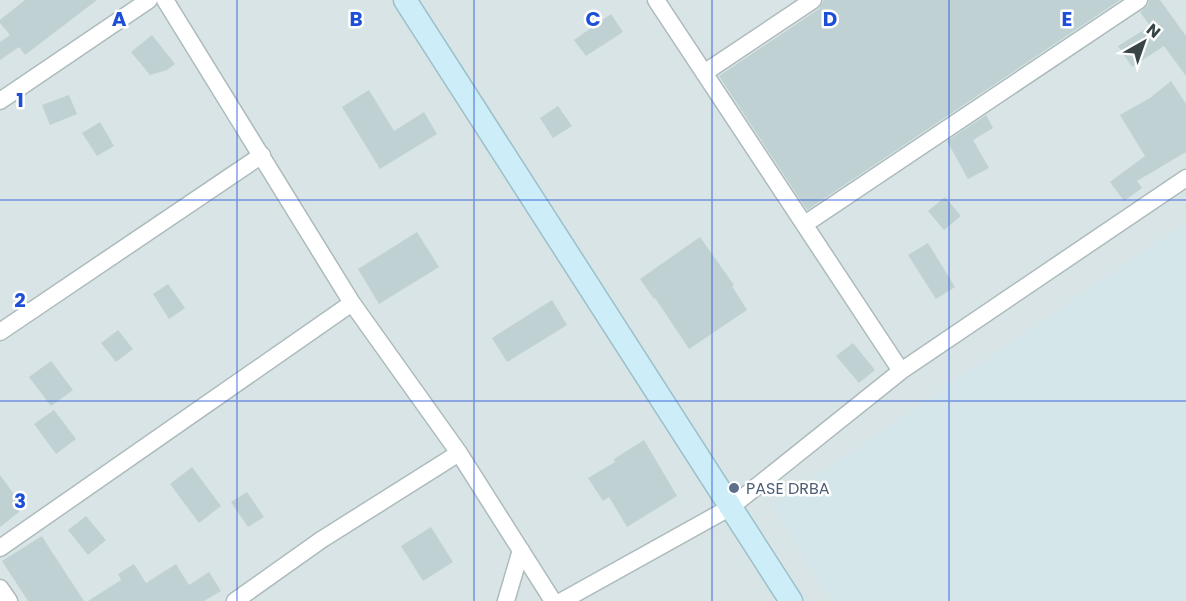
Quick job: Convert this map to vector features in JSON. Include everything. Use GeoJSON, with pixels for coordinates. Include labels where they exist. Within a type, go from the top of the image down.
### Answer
{"type":"FeatureCollection","features":[{"type":"Feature","properties":{"kind":"street"},"geometry":{"type":"LineString","coordinates":[[0,100],[149,0]]}},
{"type":"Feature","properties":{"kind":"street"},"geometry":{"type":"LineString","coordinates":[[165,0],[352,303],[459,453],[553,601]]}},
{"type":"Feature","properties":{"kind":"street"},"geometry":{"type":"LineString","coordinates":[[405,0],[791,601]]}},
{"type":"Feature","properties":{"kind":"street"},"geometry":{"type":"LineString","coordinates":[[656,0],[901,372]]}},
{"type":"Feature","properties":{"kind":"street"},"geometry":{"type":"LineString","coordinates":[[704,73],[813,0]]}},
{"type":"Feature","properties":{"kind":"street"},"geometry":{"type":"LineString","coordinates":[[805,224],[1139,0]]}},
{"type":"Feature","properties":{"kind":"street"},"geometry":{"type":"LineString","coordinates":[[0,332],[261,155]]}},
{"type":"Feature","properties":{"kind":"street"},"geometry":{"type":"LineString","coordinates":[[562,601],[731,507],[901,372],[1186,178]]}},
{"type":"Feature","properties":{"kind":"street"},"geometry":{"type":"LineString","coordinates":[[0,548],[352,303]]}},
{"type":"Feature","properties":{"kind":"street"},"geometry":{"type":"LineString","coordinates":[[235,601],[321,540],[459,453]]}},
{"type":"Feature","properties":{"kind":"street"},"geometry":{"type":"LineString","coordinates":[[506,601],[521,550]]}},
{"type":"Feature","properties":{"kind":"street"},"geometry":{"type":"LineString","coordinates":[[0,588],[9,601]]}},
{"type":"Feature","properties":{"kind":"shaded area"},"geometry":{"type":"Polygon","coordinates":[[[0,0],[1186,0],[1186,601],[0,601],[0,0]]]}},
{"type":"Feature","properties":{"kind":"shaded area"},"geometry":{"type":"Polygon","coordinates":[[[1186,222],[1186,601],[832,601],[771,507],[1186,222]]]}},
{"type":"Feature","properties":{"kind":"building"},"geometry":{"type":"Polygon","coordinates":[[[25,0],[97,0],[25,55],[19,47],[0,60],[0,42],[10,35],[0,20],[25,0]]]}},
{"type":"Feature","properties":{"kind":"building"},"geometry":{"type":"Polygon","coordinates":[[[824,0],[1120,0],[807,210],[719,76],[819,9],[824,0]]]}},
{"type":"Feature","properties":{"kind":"building"},"geometry":{"type":"Polygon","coordinates":[[[1149,0],[1160,0],[1186,36],[1186,76],[1164,46],[1132,67],[1118,46],[1150,26],[1140,12],[1148,5],[1149,0]]]}},
{"type":"Feature","properties":{"kind":"building"},"geometry":{"type":"Polygon","coordinates":[[[611,14],[623,32],[586,56],[574,40],[611,14]]]}},
{"type":"Feature","properties":{"kind":"building"},"geometry":{"type":"Polygon","coordinates":[[[152,35],[175,64],[167,70],[150,75],[131,52],[152,35]]]}},
{"type":"Feature","properties":{"kind":"building"},"geometry":{"type":"Polygon","coordinates":[[[1171,81],[1186,104],[1186,152],[1137,181],[1142,188],[1124,201],[1110,182],[1145,156],[1120,115],[1150,98],[1171,81]]]}},
{"type":"Feature","properties":{"kind":"building"},"geometry":{"type":"Polygon","coordinates":[[[369,90],[394,131],[424,112],[437,134],[380,169],[342,107],[369,90]]]}},
{"type":"Feature","properties":{"kind":"building"},"geometry":{"type":"Polygon","coordinates":[[[69,95],[77,114],[50,125],[42,105],[69,95]]]}},
{"type":"Feature","properties":{"kind":"building"},"geometry":{"type":"Polygon","coordinates":[[[558,106],[572,126],[553,138],[540,118],[558,106]]]}},
{"type":"Feature","properties":{"kind":"building"},"geometry":{"type":"Polygon","coordinates":[[[986,115],[993,128],[973,140],[989,168],[968,179],[947,141],[986,115]]]}},
{"type":"Feature","properties":{"kind":"building"},"geometry":{"type":"Polygon","coordinates":[[[100,122],[114,146],[97,156],[82,133],[100,122]]]}},
{"type":"Feature","properties":{"kind":"building"},"geometry":{"type":"Polygon","coordinates":[[[945,197],[961,216],[944,230],[928,211],[945,197]]]}},
{"type":"Feature","properties":{"kind":"building"},"geometry":{"type":"Polygon","coordinates":[[[417,232],[439,267],[379,304],[358,269],[417,232]]]}},
{"type":"Feature","properties":{"kind":"building"},"geometry":{"type":"Polygon","coordinates":[[[700,237],[734,285],[732,286],[747,310],[689,349],[640,279],[700,237]]]}},
{"type":"Feature","properties":{"kind":"building"},"geometry":{"type":"Polygon","coordinates":[[[928,243],[955,287],[936,299],[908,255],[928,243]]]}},
{"type":"Feature","properties":{"kind":"building"},"geometry":{"type":"Polygon","coordinates":[[[168,284],[185,308],[169,319],[153,294],[168,284]]]}},
{"type":"Feature","properties":{"kind":"building"},"geometry":{"type":"Polygon","coordinates":[[[552,300],[567,325],[507,362],[492,338],[552,300]]]}},
{"type":"Feature","properties":{"kind":"building"},"geometry":{"type":"Polygon","coordinates":[[[118,330],[133,349],[116,362],[101,343],[118,330]]]}},
{"type":"Feature","properties":{"kind":"building"},"geometry":{"type":"Polygon","coordinates":[[[853,343],[875,370],[859,383],[836,356],[853,343]]]}},
{"type":"Feature","properties":{"kind":"building"},"geometry":{"type":"Polygon","coordinates":[[[51,361],[73,390],[51,406],[29,377],[51,361]]]}},
{"type":"Feature","properties":{"kind":"building"},"geometry":{"type":"Polygon","coordinates":[[[54,410],[76,439],[56,454],[34,424],[54,410]]]}},
{"type":"Feature","properties":{"kind":"building"},"geometry":{"type":"Polygon","coordinates":[[[644,440],[677,496],[627,527],[609,497],[603,501],[588,478],[615,462],[614,459],[644,440]]]}},
{"type":"Feature","properties":{"kind":"building"},"geometry":{"type":"Polygon","coordinates":[[[192,467],[221,506],[199,523],[170,484],[192,467]]]}},
{"type":"Feature","properties":{"kind":"building"},"geometry":{"type":"Polygon","coordinates":[[[0,475],[24,508],[0,527],[0,475]]]}},
{"type":"Feature","properties":{"kind":"building"},"geometry":{"type":"Polygon","coordinates":[[[247,492],[264,517],[248,527],[231,502],[247,492]]]}},
{"type":"Feature","properties":{"kind":"building"},"geometry":{"type":"Polygon","coordinates":[[[86,516],[106,540],[88,555],[68,530],[86,516]]]}},
{"type":"Feature","properties":{"kind":"building"},"geometry":{"type":"Polygon","coordinates":[[[431,527],[453,562],[423,581],[401,546],[431,527]]]}},
{"type":"Feature","properties":{"kind":"building"},"geometry":{"type":"Polygon","coordinates":[[[42,536],[84,601],[28,601],[2,561],[42,536]]]}},
{"type":"Feature","properties":{"kind":"building"},"geometry":{"type":"Polygon","coordinates":[[[134,564],[146,583],[176,564],[189,585],[209,572],[221,591],[204,601],[88,601],[121,580],[118,574],[134,564]]]}},
{"type":"Feature","properties":{"kind":"place","name":"PASE DRBA"},"geometry":{"type":"Point","coordinates":[734,488]}}]}
